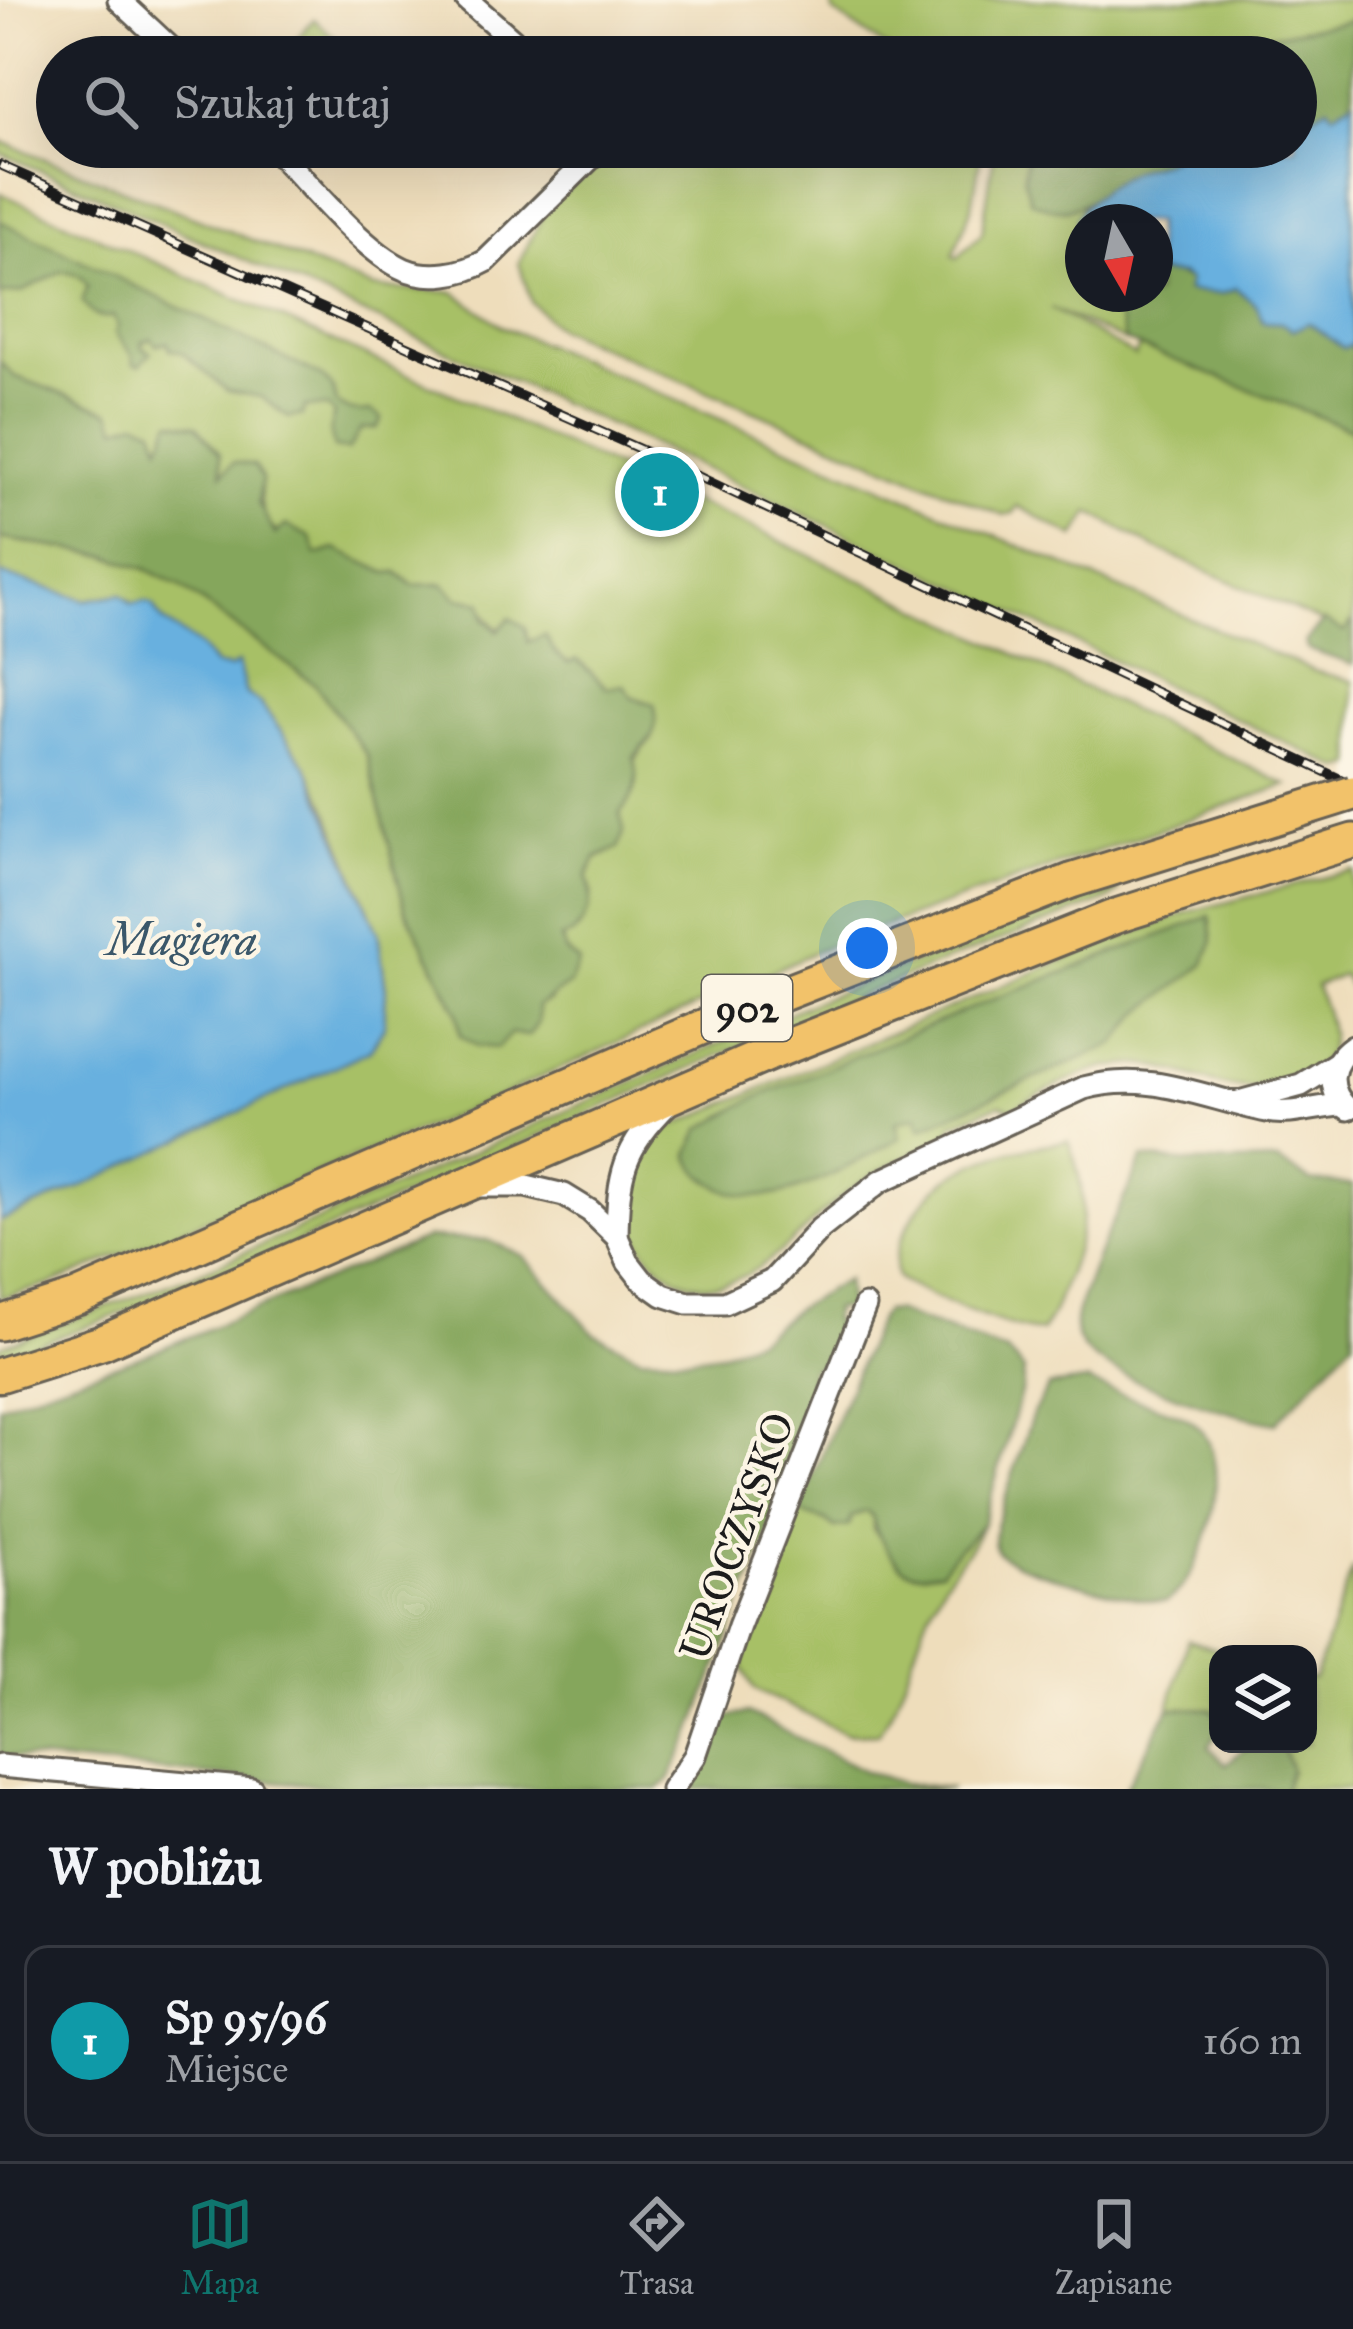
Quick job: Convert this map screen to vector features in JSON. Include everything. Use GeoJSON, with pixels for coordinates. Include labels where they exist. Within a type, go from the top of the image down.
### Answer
{"type":"FeatureCollection","features":[{"type":"Feature","properties":{"kind":"main road","name":"902"},"geometry":{"type":"LineString","coordinates":[[0,1323],[76,1298],[744,1009],[1071,880],[1353,793]]}},
{"type":"Feature","properties":{"kind":"main road","name":"902"},"geometry":{"type":"LineString","coordinates":[[0,1375],[101,1343],[768,1054],[1116,916],[1353,841]]}},
{"type":"Feature","properties":{"kind":"street"},"geometry":{"type":"LineString","coordinates":[[119,0],[157,36]]}},
{"type":"Feature","properties":{"kind":"street"},"geometry":{"type":"LineString","coordinates":[[467,0],[508,36]]}},
{"type":"Feature","properties":{"kind":"street"},"geometry":{"type":"LineString","coordinates":[[294,168],[378,252],[406,270],[427,274],[469,269],[486,261],[581,168]]}},
{"type":"Feature","properties":{"kind":"street"},"geometry":{"type":"LineString","coordinates":[[1239,1102],[1301,1085],[1335,1064],[1353,1046]]}},
{"type":"Feature","properties":{"kind":"street"},"geometry":{"type":"LineString","coordinates":[[466,1186],[526,1186],[564,1195],[590,1211],[617,1237],[642,1280],[688,1304],[724,1304],[772,1281],[820,1229],[881,1181],[1084,1088],[1108,1081],[1151,1081],[1277,1113],[1347,1109],[1332,1085],[1335,1064]]}},
{"type":"Feature","properties":{"kind":"street"},"geometry":{"type":"LineString","coordinates":[[617,1237],[618,1202],[638,1134],[679,1094]]}},
{"type":"Feature","properties":{"kind":"street","name":"UROCZYSKO"},"geometry":{"type":"LineString","coordinates":[[672,1789],[695,1756],[739,1626],[866,1306]]}},
{"type":"Feature","properties":{"kind":"street"},"geometry":{"type":"LineString","coordinates":[[0,1766],[251,1789]]}},
{"type":"Feature","properties":{"kind":"green space"},"geometry":{"type":"Polygon","coordinates":[[[832,0],[1353,0],[1353,20],[1266,36],[869,36],[833,12],[832,0]]]}},
{"type":"Feature","properties":{"kind":"green space"},"geometry":{"type":"Polygon","coordinates":[[[314,19],[333,36],[300,36],[314,19]]]}},
{"type":"Feature","properties":{"kind":"green space"},"geometry":{"type":"Polygon","coordinates":[[[1353,20],[1353,100],[1341,112],[1317,115],[1317,36],[1266,36],[1353,20]]]}},
{"type":"Feature","properties":{"kind":"green space"},"geometry":{"type":"Polygon","coordinates":[[[0,141],[36,155],[36,168],[69,168],[374,288],[454,292],[503,327],[1314,671],[1353,681],[1353,766],[1341,769],[674,454],[0,153],[0,141]]]}},
{"type":"Feature","properties":{"kind":"green space"},"geometry":{"type":"Polygon","coordinates":[[[589,168],[978,168],[972,206],[953,256],[957,258],[982,233],[992,168],[1035,168],[1065,210],[1065,312],[1118,312],[1125,341],[1050,308],[1135,356],[1140,345],[1353,430],[1353,621],[1344,632],[1155,548],[1090,512],[1075,537],[1017,506],[1004,516],[557,328],[531,302],[519,263],[545,210],[589,168]]]}},
{"type":"Feature","properties":{"kind":"green space"},"geometry":{"type":"Polygon","coordinates":[[[1025,168],[1141,168],[1081,204],[1065,204],[1062,209],[1030,200],[1025,168]]]}},
{"type":"Feature","properties":{"kind":"green space"},"geometry":{"type":"Polygon","coordinates":[[[0,193],[761,532],[1287,785],[830,945],[489,1101],[52,1284],[0,1298],[0,1221],[83,1186],[386,990],[378,933],[325,803],[307,767],[261,704],[246,694],[237,664],[217,666],[194,642],[120,594],[86,600],[0,574],[0,538],[108,556],[146,569],[180,586],[316,685],[367,755],[405,908],[457,1012],[460,1035],[511,1033],[538,1006],[551,1000],[566,952],[561,937],[579,929],[592,893],[587,876],[596,859],[618,848],[624,790],[634,762],[652,739],[654,704],[607,688],[578,660],[569,663],[505,633],[486,615],[481,602],[457,598],[444,584],[413,585],[397,572],[387,573],[335,549],[317,555],[291,542],[266,519],[262,479],[221,476],[117,427],[110,412],[14,376],[0,362],[0,193]]]}},
{"type":"Feature","properties":{"kind":"green space"},"geometry":{"type":"Polygon","coordinates":[[[0,221],[321,376],[339,405],[382,418],[377,428],[361,429],[348,450],[334,448],[330,429],[334,414],[328,407],[305,407],[302,415],[289,418],[261,397],[228,391],[181,352],[170,349],[168,342],[142,342],[151,353],[140,365],[134,364],[115,333],[118,326],[113,316],[95,315],[82,301],[88,286],[80,276],[62,271],[22,292],[0,294],[0,221]]]}},
{"type":"Feature","properties":{"kind":"green space"},"geometry":{"type":"Polygon","coordinates":[[[1173,274],[1189,280],[1187,291],[1221,294],[1236,288],[1258,306],[1263,322],[1309,323],[1342,347],[1353,344],[1353,430],[1125,341],[1118,312],[1173,312],[1173,274]]]}},
{"type":"Feature","properties":{"kind":"green space"},"geometry":{"type":"Polygon","coordinates":[[[0,362],[14,376],[111,412],[117,427],[137,421],[154,428],[160,445],[171,421],[196,425],[220,453],[222,474],[234,462],[254,465],[262,479],[258,503],[275,534],[286,525],[310,537],[317,555],[335,549],[387,573],[397,572],[413,585],[444,584],[457,598],[482,602],[485,619],[498,631],[510,618],[525,627],[528,642],[545,635],[555,653],[568,663],[577,660],[607,688],[624,685],[632,698],[654,704],[655,727],[634,757],[637,780],[620,813],[624,831],[618,848],[596,858],[587,876],[587,915],[572,935],[561,938],[566,952],[579,962],[570,984],[538,1006],[538,1022],[529,1036],[511,1033],[497,1048],[477,1046],[460,1035],[457,1012],[405,908],[367,755],[316,685],[180,586],[146,569],[108,556],[0,538],[0,362]]]}},
{"type":"Feature","properties":{"kind":"green space"},"geometry":{"type":"Polygon","coordinates":[[[1324,621],[1344,632],[1353,621],[1353,665],[1307,649],[1305,642],[1324,621]]]}},
{"type":"Feature","properties":{"kind":"green space"},"geometry":{"type":"Polygon","coordinates":[[[1353,870],[1353,993],[1343,975],[1316,986],[1330,1040],[1323,1061],[1312,1069],[1251,1088],[1143,1065],[1108,1067],[1012,1109],[1000,1104],[953,1124],[948,1137],[861,1182],[764,1264],[715,1285],[689,1283],[663,1269],[642,1246],[631,1217],[628,1187],[641,1152],[659,1132],[1056,963],[1189,912],[1353,870]]]}},
{"type":"Feature","properties":{"kind":"green space"},"geometry":{"type":"Polygon","coordinates":[[[1099,891],[1103,895],[1119,891],[1110,899],[806,1018],[290,1246],[0,1357],[0,1346],[191,1276],[819,1000],[1099,891]]]}},
{"type":"Feature","properties":{"kind":"green space"},"geometry":{"type":"Polygon","coordinates":[[[1210,916],[1213,942],[1204,965],[1142,1011],[1115,1044],[921,1128],[917,1116],[896,1122],[900,1138],[833,1174],[783,1193],[735,1193],[704,1177],[691,1159],[701,1129],[755,1098],[1210,916]]]}},
{"type":"Feature","properties":{"kind":"green space"},"geometry":{"type":"Polygon","coordinates":[[[1068,1141],[1082,1194],[1081,1226],[1066,1279],[1042,1331],[969,1311],[897,1278],[896,1258],[903,1237],[922,1203],[938,1187],[956,1173],[998,1155],[1068,1141]]]}},
{"type":"Feature","properties":{"kind":"green space"},"geometry":{"type":"Polygon","coordinates":[[[1143,1158],[1191,1163],[1278,1161],[1311,1181],[1353,1185],[1353,1341],[1276,1423],[1125,1376],[1089,1354],[1079,1340],[1077,1311],[1101,1246],[1143,1158]]]}},
{"type":"Feature","properties":{"kind":"green space"},"geometry":{"type":"Polygon","coordinates":[[[427,1238],[488,1240],[523,1256],[594,1333],[640,1356],[686,1358],[721,1353],[758,1338],[846,1280],[849,1308],[834,1309],[832,1319],[841,1327],[844,1341],[837,1355],[811,1369],[811,1382],[820,1387],[821,1394],[690,1738],[669,1780],[658,1789],[357,1789],[0,1756],[0,1405],[150,1353],[427,1238]]]}},
{"type":"Feature","properties":{"kind":"green space"},"geometry":{"type":"Polygon","coordinates":[[[894,1311],[1007,1352],[1024,1370],[983,1523],[941,1571],[902,1567],[867,1511],[852,1516],[849,1526],[835,1528],[798,1512],[877,1322],[884,1312],[894,1311]]]}},
{"type":"Feature","properties":{"kind":"green space"},"geometry":{"type":"Polygon","coordinates":[[[1087,1381],[1184,1417],[1207,1439],[1216,1487],[1212,1514],[1194,1567],[1167,1602],[1053,1576],[1010,1560],[995,1548],[996,1526],[1033,1413],[1049,1386],[1087,1381]]]}},
{"type":"Feature","properties":{"kind":"green space"},"geometry":{"type":"Polygon","coordinates":[[[867,1511],[873,1517],[873,1529],[902,1566],[941,1571],[983,1523],[933,1604],[889,1716],[878,1733],[847,1734],[754,1689],[743,1669],[744,1652],[798,1512],[835,1528],[867,1511]]]}},
{"type":"Feature","properties":{"kind":"green space"},"geometry":{"type":"Polygon","coordinates":[[[1353,1567],[1353,1789],[1284,1789],[1291,1770],[1284,1753],[1317,1753],[1317,1670],[1353,1567]]]}},
{"type":"Feature","properties":{"kind":"green space"},"geometry":{"type":"Polygon","coordinates":[[[1188,1640],[1209,1647],[1209,1709],[1169,1708],[1188,1640]]]}},
{"type":"Feature","properties":{"kind":"green space"},"geometry":{"type":"Polygon","coordinates":[[[1169,1708],[1209,1709],[1209,1753],[1226,1764],[1239,1753],[1284,1753],[1291,1770],[1284,1789],[1125,1789],[1169,1708]]]}},
{"type":"Feature","properties":{"kind":"green space"},"geometry":{"type":"Polygon","coordinates":[[[748,1713],[867,1772],[952,1789],[695,1789],[694,1780],[714,1730],[723,1718],[748,1713]]]}},
{"type":"Feature","properties":{"kind":"water"},"geometry":{"type":"Polygon","coordinates":[[[1353,100],[1353,344],[1343,348],[1309,323],[1293,330],[1281,323],[1263,322],[1257,306],[1236,288],[1221,294],[1187,291],[1189,280],[1173,274],[1173,204],[1087,204],[1141,168],[1317,168],[1317,112],[1328,106],[1333,113],[1353,100]]]}},
{"type":"Feature","properties":{"kind":"water","name":"Magiera"},"geometry":{"type":"Polygon","coordinates":[[[0,574],[86,600],[121,594],[132,604],[146,602],[216,666],[230,668],[238,663],[246,694],[261,704],[307,767],[378,933],[386,990],[384,1027],[370,1050],[0,1221],[0,574]]]}},
{"type":"Feature","properties":{"kind":"railway"},"geometry":{"type":"LineString","coordinates":[[0,165],[653,455],[1353,785]]}},
{"type":"Feature","properties":{"kind":"place","name":"Sp 95/96"},"geometry":{"type":"Point","coordinates":[660,492]}}]}
